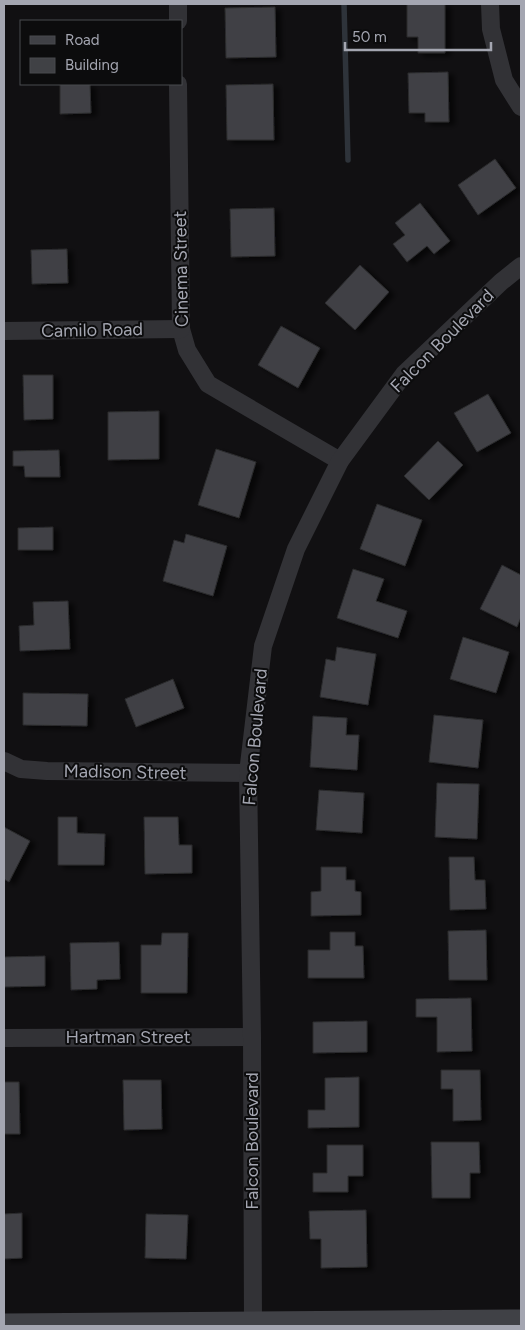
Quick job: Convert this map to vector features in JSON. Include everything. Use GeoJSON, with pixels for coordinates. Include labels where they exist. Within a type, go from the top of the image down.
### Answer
{"type":"FeatureCollection","features":[{"type":"Feature","properties":{"kind":"main road"},"geometry":{"type":"LineString","coordinates":[[4,1326],[521,1322]]}},
{"type":"Feature","properties":{"kind":"street"},"geometry":{"type":"LineString","coordinates":[[178,4],[178,20]]}},
{"type":"Feature","properties":{"kind":"street"},"geometry":{"type":"LineString","coordinates":[[490,4],[491,29],[504,80],[521,107]]}},
{"type":"Feature","properties":{"kind":"street","name":"Cinema Street"},"geometry":{"type":"LineString","coordinates":[[178,85],[181,329],[187,350],[208,384],[340,461]]}},
{"type":"Feature","properties":{"kind":"street","name":"Falcon Boulevard"},"geometry":{"type":"LineString","coordinates":[[253,1325],[252,1037],[248,773],[263,646],[296,549],[340,461],[404,374],[501,282],[521,266]]}},
{"type":"Feature","properties":{"kind":"street","name":"Camilo Road"},"geometry":{"type":"LineString","coordinates":[[4,332],[181,329]]}},
{"type":"Feature","properties":{"kind":"street","name":"Madison Street"},"geometry":{"type":"LineString","coordinates":[[4,761],[21,769],[47,771],[248,773]]}},
{"type":"Feature","properties":{"kind":"street","name":"Hartman Street"},"geometry":{"type":"LineString","coordinates":[[4,1038],[252,1037]]}},
{"type":"Feature","properties":{"kind":"building"},"geometry":{"type":"Polygon","coordinates":[[[407,4],[445,4],[445,53],[418,53],[418,37],[407,37],[407,4]]]}},
{"type":"Feature","properties":{"kind":"building"},"geometry":{"type":"Polygon","coordinates":[[[275,7],[276,57],[226,58],[225,8],[275,7]]]}},
{"type":"Feature","properties":{"kind":"building"},"geometry":{"type":"Polygon","coordinates":[[[448,72],[449,122],[425,122],[425,113],[409,113],[408,73],[448,72]]]}},
{"type":"Feature","properties":{"kind":"building"},"geometry":{"type":"Polygon","coordinates":[[[273,84],[274,140],[227,140],[226,85],[273,84]]]}},
{"type":"Feature","properties":{"kind":"building"},"geometry":{"type":"Polygon","coordinates":[[[60,85],[90,85],[91,113],[60,114],[60,85]]]}},
{"type":"Feature","properties":{"kind":"building"},"geometry":{"type":"Polygon","coordinates":[[[495,159],[516,188],[478,215],[458,185],[495,159]]]}},
{"type":"Feature","properties":{"kind":"building"},"geometry":{"type":"Polygon","coordinates":[[[420,203],[450,241],[434,254],[427,246],[407,262],[393,244],[405,235],[395,223],[420,203]]]}},
{"type":"Feature","properties":{"kind":"building"},"geometry":{"type":"Polygon","coordinates":[[[274,208],[275,256],[231,257],[230,209],[274,208]]]}},
{"type":"Feature","properties":{"kind":"building"},"geometry":{"type":"Polygon","coordinates":[[[67,249],[68,283],[32,284],[31,250],[67,249]]]}},
{"type":"Feature","properties":{"kind":"building"},"geometry":{"type":"Polygon","coordinates":[[[360,265],[389,292],[355,330],[325,303],[360,265]]]}},
{"type":"Feature","properties":{"kind":"building"},"geometry":{"type":"Polygon","coordinates":[[[281,326],[320,348],[298,388],[258,365],[281,326]]]}},
{"type":"Feature","properties":{"kind":"building"},"geometry":{"type":"Polygon","coordinates":[[[23,375],[53,375],[53,419],[24,420],[23,375]]]}},
{"type":"Feature","properties":{"kind":"building"},"geometry":{"type":"Polygon","coordinates":[[[488,394],[511,433],[477,452],[454,413],[488,394]]]}},
{"type":"Feature","properties":{"kind":"building"},"geometry":{"type":"Polygon","coordinates":[[[159,411],[159,459],[108,460],[108,412],[159,411]]]}},
{"type":"Feature","properties":{"kind":"building"},"geometry":{"type":"Polygon","coordinates":[[[438,441],[463,465],[429,500],[404,476],[438,441]]]}},
{"type":"Feature","properties":{"kind":"building"},"geometry":{"type":"Polygon","coordinates":[[[216,449],[256,462],[239,518],[198,505],[216,449]]]}},
{"type":"Feature","properties":{"kind":"building"},"geometry":{"type":"Polygon","coordinates":[[[59,450],[60,477],[25,477],[24,466],[13,466],[13,451],[59,450]]]}},
{"type":"Feature","properties":{"kind":"building"},"geometry":{"type":"Polygon","coordinates":[[[377,504],[422,520],[405,566],[360,549],[377,504]]]}},
{"type":"Feature","properties":{"kind":"building"},"geometry":{"type":"Polygon","coordinates":[[[53,527],[53,550],[18,550],[18,528],[53,527]]]}},
{"type":"Feature","properties":{"kind":"building"},"geometry":{"type":"Polygon","coordinates":[[[186,534],[227,546],[213,596],[163,581],[174,540],[184,543],[186,534]]]}},
{"type":"Feature","properties":{"kind":"building"},"geometry":{"type":"Polygon","coordinates":[[[502,565],[521,575],[521,617],[517,627],[480,609],[502,565]]]}},
{"type":"Feature","properties":{"kind":"building"},"geometry":{"type":"Polygon","coordinates":[[[353,569],[384,579],[376,601],[407,611],[398,638],[337,618],[353,569]]]}},
{"type":"Feature","properties":{"kind":"building"},"geometry":{"type":"Polygon","coordinates":[[[68,601],[70,649],[20,651],[19,626],[34,625],[33,602],[68,601]]]}},
{"type":"Feature","properties":{"kind":"building"},"geometry":{"type":"Polygon","coordinates":[[[463,637],[509,652],[496,693],[450,679],[463,637]]]}},
{"type":"Feature","properties":{"kind":"building"},"geometry":{"type":"Polygon","coordinates":[[[337,647],[376,654],[368,705],[320,697],[326,659],[335,661],[337,647]]]}},
{"type":"Feature","properties":{"kind":"building"},"geometry":{"type":"Polygon","coordinates":[[[173,679],[184,708],[136,727],[125,699],[173,679]]]}},
{"type":"Feature","properties":{"kind":"building"},"geometry":{"type":"Polygon","coordinates":[[[23,693],[88,694],[87,726],[23,725],[23,693]]]}},
{"type":"Feature","properties":{"kind":"building"},"geometry":{"type":"Polygon","coordinates":[[[434,715],[483,720],[478,768],[429,762],[434,715]]]}},
{"type":"Feature","properties":{"kind":"building"},"geometry":{"type":"Polygon","coordinates":[[[313,716],[347,718],[346,735],[359,735],[357,770],[310,767],[313,716]]]}},
{"type":"Feature","properties":{"kind":"building"},"geometry":{"type":"Polygon","coordinates":[[[437,783],[479,784],[477,839],[435,837],[437,783]]]}},
{"type":"Feature","properties":{"kind":"building"},"geometry":{"type":"Polygon","coordinates":[[[319,790],[364,793],[362,833],[316,830],[319,790]]]}},
{"type":"Feature","properties":{"kind":"building"},"geometry":{"type":"Polygon","coordinates":[[[58,817],[77,817],[77,833],[105,834],[104,865],[58,865],[58,817]]]}},
{"type":"Feature","properties":{"kind":"building"},"geometry":{"type":"Polygon","coordinates":[[[144,817],[178,817],[179,845],[192,845],[192,873],[145,874],[144,817]]]}},
{"type":"Feature","properties":{"kind":"building"},"geometry":{"type":"Polygon","coordinates":[[[4,827],[30,841],[9,882],[4,879],[4,827]]]}},
{"type":"Feature","properties":{"kind":"building"},"geometry":{"type":"Polygon","coordinates":[[[449,857],[474,857],[475,880],[485,880],[486,909],[450,910],[449,857]]]}},
{"type":"Feature","properties":{"kind":"building"},"geometry":{"type":"Polygon","coordinates":[[[321,867],[346,867],[346,880],[355,880],[355,891],[361,892],[361,915],[311,916],[311,892],[321,891],[321,867]]]}},
{"type":"Feature","properties":{"kind":"building"},"geometry":{"type":"Polygon","coordinates":[[[486,930],[487,980],[449,980],[448,931],[486,930]]]}},
{"type":"Feature","properties":{"kind":"building"},"geometry":{"type":"Polygon","coordinates":[[[330,932],[355,932],[355,946],[363,946],[364,978],[308,978],[308,950],[330,950],[330,932]]]}},
{"type":"Feature","properties":{"kind":"building"},"geometry":{"type":"Polygon","coordinates":[[[162,933],[188,933],[187,993],[141,993],[141,945],[161,945],[162,933]]]}},
{"type":"Feature","properties":{"kind":"building"},"geometry":{"type":"Polygon","coordinates":[[[119,942],[120,979],[97,980],[97,989],[71,990],[70,943],[119,942]]]}},
{"type":"Feature","properties":{"kind":"building"},"geometry":{"type":"Polygon","coordinates":[[[45,956],[45,986],[4,987],[4,957],[45,956]]]}},
{"type":"Feature","properties":{"kind":"building"},"geometry":{"type":"Polygon","coordinates":[[[471,998],[472,1051],[437,1052],[437,1017],[416,1017],[416,999],[471,998]]]}},
{"type":"Feature","properties":{"kind":"building"},"geometry":{"type":"Polygon","coordinates":[[[367,1021],[367,1052],[313,1053],[313,1022],[367,1021]]]}},
{"type":"Feature","properties":{"kind":"building"},"geometry":{"type":"Polygon","coordinates":[[[441,1070],[480,1070],[481,1120],[453,1121],[453,1089],[441,1089],[441,1070]]]}},
{"type":"Feature","properties":{"kind":"building"},"geometry":{"type":"Polygon","coordinates":[[[359,1077],[359,1127],[308,1128],[308,1110],[325,1110],[325,1078],[359,1077]]]}},
{"type":"Feature","properties":{"kind":"building"},"geometry":{"type":"Polygon","coordinates":[[[123,1080],[161,1080],[162,1129],[124,1130],[123,1080]]]}},
{"type":"Feature","properties":{"kind":"building"},"geometry":{"type":"Polygon","coordinates":[[[4,1082],[19,1082],[20,1134],[4,1134],[4,1082]]]}},
{"type":"Feature","properties":{"kind":"building"},"geometry":{"type":"Polygon","coordinates":[[[431,1142],[479,1142],[480,1173],[470,1173],[470,1198],[432,1198],[431,1142]]]}},
{"type":"Feature","properties":{"kind":"building"},"geometry":{"type":"Polygon","coordinates":[[[327,1145],[363,1145],[363,1176],[348,1176],[348,1192],[313,1192],[313,1173],[327,1173],[327,1145]]]}},
{"type":"Feature","properties":{"kind":"building"},"geometry":{"type":"Polygon","coordinates":[[[366,1210],[367,1267],[321,1268],[321,1239],[310,1239],[309,1211],[366,1210]]]}},
{"type":"Feature","properties":{"kind":"building"},"geometry":{"type":"Polygon","coordinates":[[[22,1213],[22,1258],[4,1259],[4,1214],[22,1213]]]}},
{"type":"Feature","properties":{"kind":"building"},"geometry":{"type":"Polygon","coordinates":[[[146,1214],[188,1215],[186,1259],[145,1258],[146,1214]]]}},
{"type":"Feature","properties":{"kind":"waterway"},"geometry":{"type":"LineString","coordinates":[[344,4],[348,160]]}}]}
